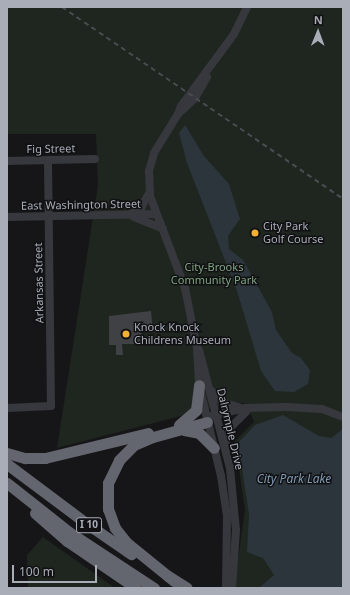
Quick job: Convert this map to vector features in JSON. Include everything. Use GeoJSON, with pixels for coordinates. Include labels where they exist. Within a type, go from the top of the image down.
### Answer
{"type":"FeatureCollection","features":[{"type":"Feature","properties":{"kind":"highway"},"geometry":{"type":"LineString","coordinates":[[174,581],[121,537],[112,523],[106,498],[109,478],[122,455],[143,440],[177,428],[196,410],[204,385]]}},
{"type":"Feature","properties":{"kind":"highway"},"geometry":{"type":"LineString","coordinates":[[7,452],[32,458],[53,457],[177,428],[212,418]]}},
{"type":"Feature","properties":{"kind":"highway"},"geometry":{"type":"LineString","coordinates":[[177,428],[197,432],[220,448]]}},
{"type":"Feature","properties":{"kind":"highway","name":"I 10"},"geometry":{"type":"LineString","coordinates":[[7,464],[93,529],[187,588]]}},
{"type":"Feature","properties":{"kind":"highway","name":"I 10"},"geometry":{"type":"LineString","coordinates":[[7,483],[76,537],[154,588]]}},
{"type":"Feature","properties":{"kind":"highway"},"geometry":{"type":"LineString","coordinates":[[25,497],[33,511],[55,532],[136,588]]}},
{"type":"Feature","properties":{"kind":"street","name":"Dalrymple Drive"},"geometry":{"type":"LineString","coordinates":[[232,588],[236,530],[230,478],[220,448],[204,385],[185,288],[164,229],[156,214],[150,192],[149,171],[154,153],[189,94],[210,69],[234,34],[247,7]]}},
{"type":"Feature","properties":{"kind":"street","name":"Fig Street"},"geometry":{"type":"LineString","coordinates":[[7,161],[95,159]]}},
{"type":"Feature","properties":{"kind":"street","name":"Arkansas Street"},"geometry":{"type":"LineString","coordinates":[[7,408],[51,406],[48,160]]}},
{"type":"Feature","properties":{"kind":"street"},"geometry":{"type":"LineString","coordinates":[[127,215],[141,208],[150,192]]}},
{"type":"Feature","properties":{"kind":"street","name":"East Washington Street"},"geometry":{"type":"LineString","coordinates":[[7,217],[156,214]]}},
{"type":"Feature","properties":{"kind":"street"},"geometry":{"type":"LineString","coordinates":[[127,215],[164,229]]}},
{"type":"Feature","properties":{"kind":"street"},"geometry":{"type":"LineString","coordinates":[[204,385],[223,403],[248,410]]}},
{"type":"Feature","properties":{"kind":"street"},"geometry":{"type":"LineString","coordinates":[[230,478],[225,469],[212,418],[248,410],[309,407],[327,410],[343,417]]}},
{"type":"Feature","properties":{"kind":"street"},"geometry":{"type":"LineString","coordinates":[[220,448],[230,428],[248,410]]}},
{"type":"Feature","properties":{"kind":"street","name":"Dalrymple Drive"},"geometry":{"type":"LineString","coordinates":[[220,448],[227,516],[226,588]]}},
{"type":"Feature","properties":{"kind":"green space","name":"City-Brooks Community Park"},"geometry":{"type":"Polygon","coordinates":[[[7,7],[343,7],[343,588],[234,588],[245,510],[235,441],[254,422],[247,404],[235,402],[57,448],[98,185],[96,134],[7,134],[7,7]]]}},
{"type":"Feature","properties":{"kind":"green space"},"geometry":{"type":"Polygon","coordinates":[[[43,537],[115,588],[28,588],[27,555],[43,537]]]}},
{"type":"Feature","properties":{"kind":"water"},"geometry":{"type":"Polygon","coordinates":[[[185,125],[204,156],[229,184],[240,219],[228,236],[229,249],[243,260],[272,312],[276,330],[292,353],[301,358],[310,370],[308,384],[294,392],[275,391],[261,371],[237,291],[187,163],[179,133],[185,125]]]}},
{"type":"Feature","properties":{"kind":"water","name":"City Park Lake"},"geometry":{"type":"Polygon","coordinates":[[[283,415],[319,436],[331,438],[343,429],[343,588],[259,588],[274,575],[263,558],[247,552],[249,514],[238,443],[255,425],[283,415]]]}},
{"type":"Feature","properties":{"kind":"building","name":"Knock Knock Childrens Museum"},"geometry":{"type":"Polygon","coordinates":[[[151,311],[153,331],[142,331],[140,344],[122,344],[123,355],[116,355],[116,345],[109,345],[109,316],[151,311]]]}},
{"type":"Feature","properties":{"kind":"railway"},"geometry":{"type":"LineString","coordinates":[[62,7],[343,199]]}},
{"type":"Feature","properties":{"kind":"place","name":"City Park Golf Course"},"geometry":{"type":"Point","coordinates":[255,233]}},
{"type":"Feature","properties":{"kind":"place","name":"Knock Knock Childrens Museum"},"geometry":{"type":"Point","coordinates":[126,334]}}]}
